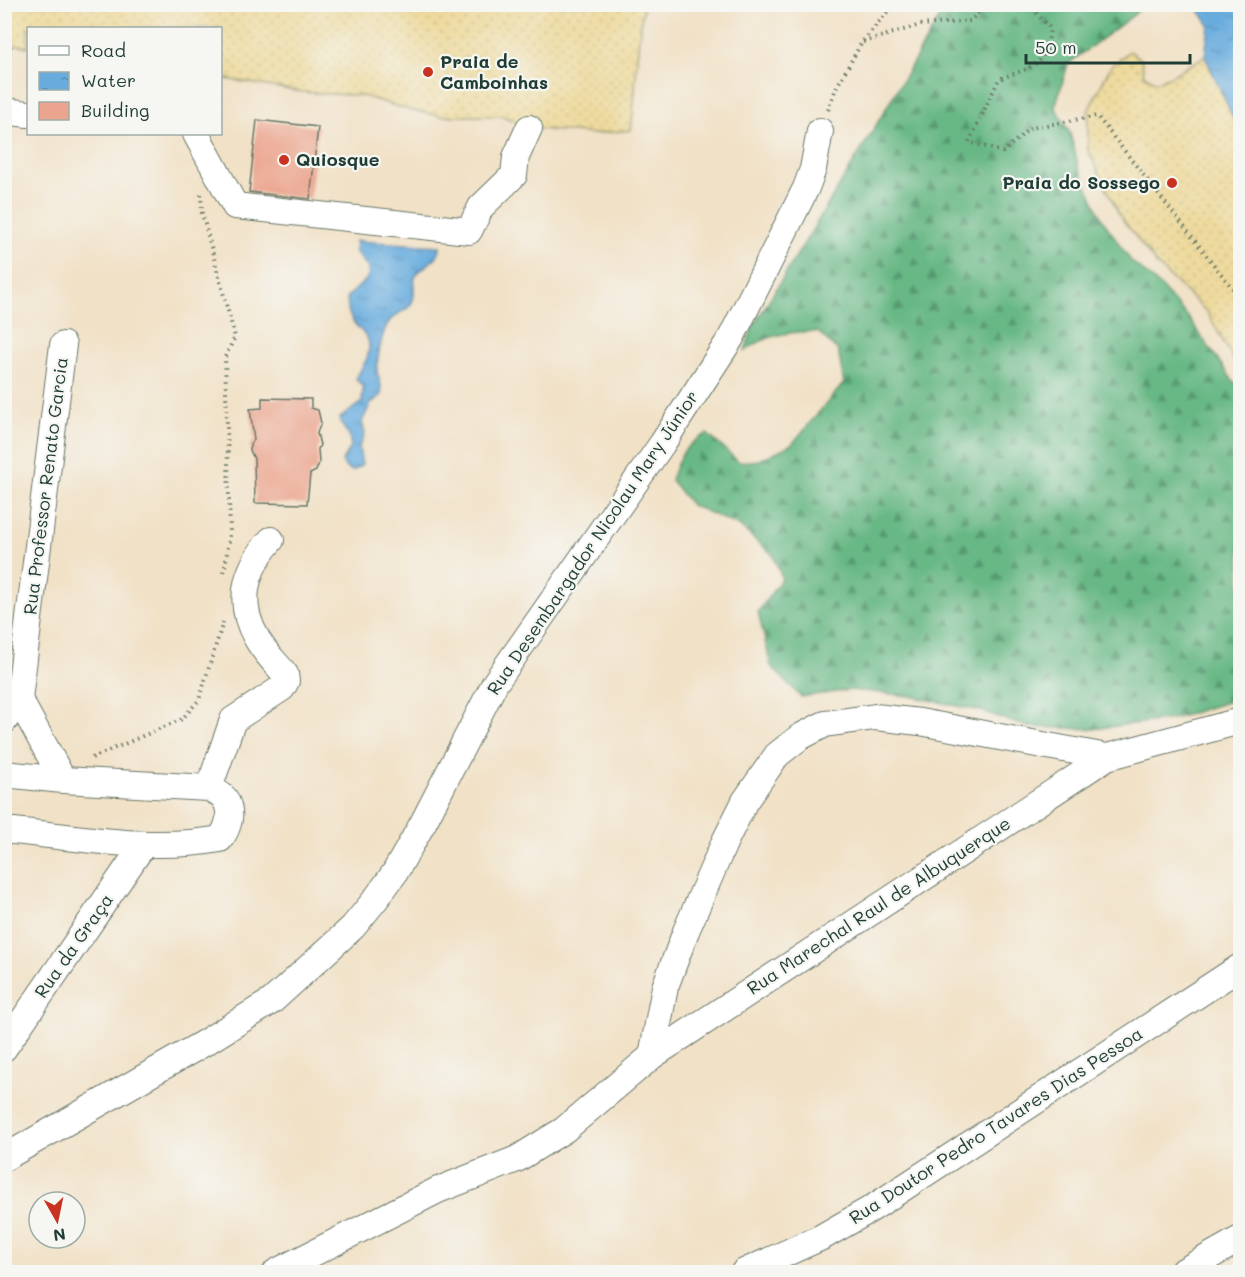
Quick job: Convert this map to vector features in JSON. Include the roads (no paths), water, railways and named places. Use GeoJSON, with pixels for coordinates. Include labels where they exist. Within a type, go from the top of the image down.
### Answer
{"type":"FeatureCollection","features":[{"type":"Feature","properties":{"kind":"street"},"geometry":{"type":"LineString","coordinates":[[4,111],[27,114]]}},
{"type":"Feature","properties":{"kind":"street"},"geometry":{"type":"LineString","coordinates":[[197,135],[235,206],[469,231],[481,207],[514,175],[516,157],[529,128]]}},
{"type":"Feature","properties":{"kind":"street","name":"Rua Desembargador Nicolau Mary Júnior"},"geometry":{"type":"LineString","coordinates":[[4,1158],[204,1043],[272,1001],[353,927],[375,900],[394,874],[423,823],[495,683],[662,444],[731,338],[806,188],[813,169],[820,130]]}},
{"type":"Feature","properties":{"kind":"street","name":"Rua Professor Renato Garcia"},"geometry":{"type":"LineString","coordinates":[[4,721],[19,699],[63,345]]}},
{"type":"Feature","properties":{"kind":"street"},"geometry":{"type":"LineString","coordinates":[[209,788],[233,720],[282,688],[286,681],[285,674],[257,639],[250,626],[246,605],[246,582],[258,555],[271,540]]}},
{"type":"Feature","properties":{"kind":"street"},"geometry":{"type":"LineString","coordinates":[[19,699],[61,776]]}},
{"type":"Feature","properties":{"kind":"street","name":"Rua Marechal Raul de Albuquerque"},"geometry":{"type":"LineString","coordinates":[[652,1056],[665,987],[724,841],[745,801],[777,755],[800,736],[825,724],[875,717],[920,722],[1107,757]]}},
{"type":"Feature","properties":{"kind":"street","name":"Rua Marechal Raul de Albuquerque"},"geometry":{"type":"LineString","coordinates":[[276,1272],[438,1190],[517,1160],[564,1130],[652,1056],[1107,757],[1240,721]]}},
{"type":"Feature","properties":{"kind":"street"},"geometry":{"type":"LineString","coordinates":[[4,774],[61,776],[209,788],[224,797],[230,813],[227,829],[220,839],[198,843],[144,844],[4,830]]}},
{"type":"Feature","properties":{"kind":"street","name":"Rua da Graça"},"geometry":{"type":"LineString","coordinates":[[4,1048],[144,844]]}},
{"type":"Feature","properties":{"kind":"street","name":"Rua Doutor Pedro Tavares Dias Pessoa"},"geometry":{"type":"LineString","coordinates":[[744,1272],[822,1237],[871,1209],[1240,967]]}},
{"type":"Feature","properties":{"kind":"street"},"geometry":{"type":"LineString","coordinates":[[1182,1272],[1235,1247]]}},
{"type":"Feature","properties":{"kind":"water"},"geometry":{"type":"Polygon","coordinates":[[[1206,4],[1240,5],[1240,130],[1205,56],[1209,25],[1198,9],[1206,4]]]}},
{"type":"Feature","properties":{"kind":"water"},"geometry":{"type":"Polygon","coordinates":[[[356,241],[440,246],[438,255],[420,270],[415,278],[414,297],[411,304],[392,318],[385,329],[377,365],[382,389],[381,396],[371,403],[362,422],[365,434],[359,447],[362,465],[353,471],[346,468],[342,461],[351,447],[349,435],[341,424],[340,418],[362,402],[363,387],[356,379],[369,350],[367,338],[353,322],[348,309],[347,297],[366,280],[369,273],[367,266],[355,251],[356,241]]]}},
{"type":"Feature","properties":{"kind":"place","name":"Praia de Camboinhas"},"geometry":{"type":"Point","coordinates":[428,72]}},
{"type":"Feature","properties":{"kind":"place","name":"Quiosque"},"geometry":{"type":"Point","coordinates":[284,160]}},
{"type":"Feature","properties":{"kind":"place","name":"Praia do Sossego"},"geometry":{"type":"Point","coordinates":[1172,183]}}]}
